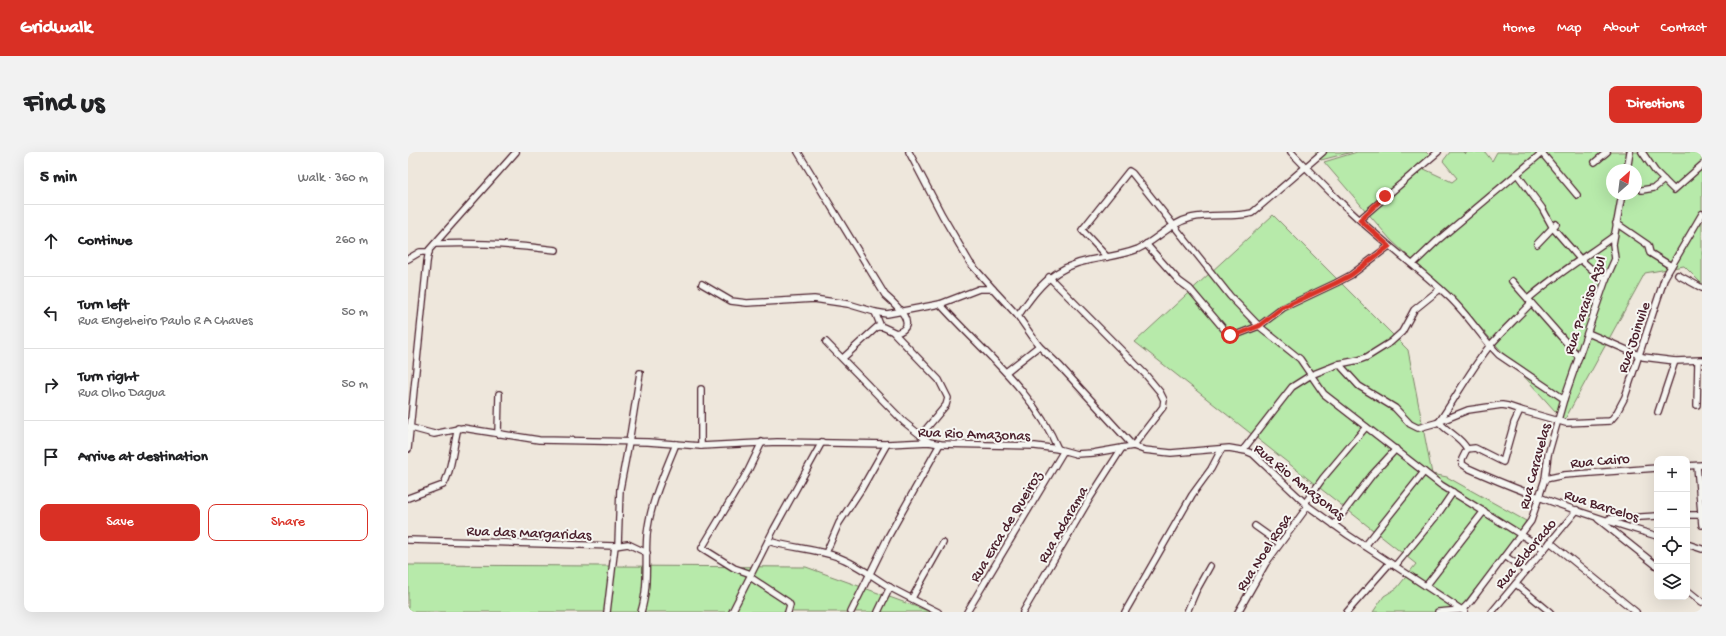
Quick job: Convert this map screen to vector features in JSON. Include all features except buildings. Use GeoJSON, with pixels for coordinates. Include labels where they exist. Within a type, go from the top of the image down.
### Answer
{"type":"FeatureCollection","features":[{"type":"Feature","properties":{"kind":"street"},"geometry":{"type":"LineString","coordinates":[[408,450],[409,427],[429,252],[434,244],[443,237],[516,152]]}},
{"type":"Feature","properties":{"kind":"street"},"geometry":{"type":"LineString","coordinates":[[798,152],[885,296],[901,310],[906,325],[902,330],[894,333]]}},
{"type":"Feature","properties":{"kind":"street"},"geometry":{"type":"LineString","coordinates":[[909,152],[942,215],[970,263],[1018,316],[1039,346],[1065,371],[1133,446],[1163,407],[1164,400],[1160,392],[1145,374],[1050,277]]}},
{"type":"Feature","properties":{"kind":"street"},"geometry":{"type":"LineString","coordinates":[[1291,152],[1360,220],[1440,288],[1461,308],[1490,346],[1518,369],[1564,399]]}},
{"type":"Feature","properties":{"kind":"street"},"geometry":{"type":"LineString","coordinates":[[1018,316],[1042,284],[1050,277],[1071,265],[1125,253],[1146,244],[1173,225],[1190,218],[1202,216],[1240,216],[1252,213],[1323,152]]}},
{"type":"Feature","properties":{"kind":"street"},"geometry":{"type":"LineString","coordinates":[[1360,220],[1438,152]]}},
{"type":"Feature","properties":{"kind":"street"},"geometry":{"type":"LineString","coordinates":[[1595,162],[1607,152]]}},
{"type":"Feature","properties":{"kind":"street"},"geometry":{"type":"LineString","coordinates":[[1628,164],[1630,152]]}},
{"type":"Feature","properties":{"kind":"street"},"geometry":{"type":"LineString","coordinates":[[1642,152],[1656,171],[1674,190],[1702,165]]}},
{"type":"Feature","properties":{"kind":"street"},"geometry":{"type":"LineString","coordinates":[[1412,264],[1437,241],[1543,153],[1577,195]]}},
{"type":"Feature","properties":{"kind":"street"},"geometry":{"type":"LineString","coordinates":[[1107,257],[1082,230],[1129,172],[1132,173],[1230,296],[1259,326],[1300,359],[1324,394],[1424,472],[1544,549]]}},
{"type":"Feature","properties":{"kind":"street"},"geometry":{"type":"LineString","coordinates":[[1517,174],[1582,260],[1596,273],[1606,279]]}},
{"type":"Feature","properties":{"kind":"street"},"geometry":{"type":"LineString","coordinates":[[1642,190],[1654,188],[1664,180]]}},
{"type":"Feature","properties":{"kind":"street","name":"Rua Paraiso Azul"},"geometry":{"type":"LineString","coordinates":[[1564,399],[1606,279],[1615,259],[1613,244],[1621,200]]}},
{"type":"Feature","properties":{"kind":"street","name":"Rua Joinvile"},"geometry":{"type":"LineString","coordinates":[[1558,421],[1566,423],[1610,421],[1616,414],[1625,397],[1640,356],[1665,277],[1702,214]]}},
{"type":"Feature","properties":{"kind":"street"},"geometry":{"type":"LineString","coordinates":[[1616,223],[1648,245],[1650,253],[1671,266]]}},
{"type":"Feature","properties":{"kind":"street"},"geometry":{"type":"LineString","coordinates":[[1537,244],[1555,226]]}},
{"type":"Feature","properties":{"kind":"street"},"geometry":{"type":"LineString","coordinates":[[1439,422],[1472,370],[1490,346],[1530,301],[1553,279],[1614,236]]}},
{"type":"Feature","properties":{"kind":"street"},"geometry":{"type":"LineString","coordinates":[[434,244],[470,242],[518,245],[556,250]]}},
{"type":"Feature","properties":{"kind":"street"},"geometry":{"type":"LineString","coordinates":[[1146,244],[1179,281],[1190,289],[1228,334],[1233,336],[1259,326],[1282,308],[1324,290],[1351,275],[1389,246]]}},
{"type":"Feature","properties":{"kind":"street"},"geometry":{"type":"LineString","coordinates":[[408,259],[420,252],[429,252]]}},
{"type":"Feature","properties":{"kind":"street"},"geometry":{"type":"LineString","coordinates":[[1678,275],[1702,288]]}},
{"type":"Feature","properties":{"kind":"street"},"geometry":{"type":"LineString","coordinates":[[1512,280],[1579,357]]}},
{"type":"Feature","properties":{"kind":"street"},"geometry":{"type":"LineString","coordinates":[[702,284],[731,301],[747,303],[814,299],[848,304],[874,312],[887,314],[901,310],[940,304],[979,289],[993,289]]}},
{"type":"Feature","properties":{"kind":"street"},"geometry":{"type":"LineString","coordinates":[[1243,450],[1285,394],[1292,387],[1311,375],[1339,364],[1363,358],[1391,342],[1402,332],[1414,310],[1440,288]]}},
{"type":"Feature","properties":{"kind":"street"},"geometry":{"type":"LineString","coordinates":[[940,304],[965,332],[1006,372],[1039,414],[1061,450]]}},
{"type":"Feature","properties":{"kind":"street"},"geometry":{"type":"LineString","coordinates":[[874,312],[881,327]]}},
{"type":"Feature","properties":{"kind":"street"},"geometry":{"type":"LineString","coordinates":[[843,358],[877,327],[881,327],[894,333],[939,380],[948,398],[946,405],[921,435]]}},
{"type":"Feature","properties":{"kind":"street"},"geometry":{"type":"LineString","coordinates":[[1588,333],[1640,356],[1675,361],[1700,361],[1697,405]]}},
{"type":"Feature","properties":{"kind":"street"},"geometry":{"type":"LineString","coordinates":[[826,342],[883,401],[929,442]]}},
{"type":"Feature","properties":{"kind":"street"},"geometry":{"type":"LineString","coordinates":[[1006,372],[1039,346]]}},
{"type":"Feature","properties":{"kind":"street"},"geometry":{"type":"LineString","coordinates":[[1658,412],[1675,361]]}},
{"type":"Feature","properties":{"kind":"street"},"geometry":{"type":"LineString","coordinates":[[1339,364],[1359,386],[1395,408],[1414,427],[1424,427],[1463,412],[1496,406],[1508,406],[1558,421]]}},
{"type":"Feature","properties":{"kind":"street"},"geometry":{"type":"LineString","coordinates":[[607,612],[617,546],[620,494],[640,373]]}},
{"type":"Feature","properties":{"kind":"street"},"geometry":{"type":"LineString","coordinates":[[701,389],[702,446]]}},
{"type":"Feature","properties":{"kind":"street"},"geometry":{"type":"LineString","coordinates":[[498,434],[499,394]]}},
{"type":"Feature","properties":{"kind":"street","name":"Rua Caravelas"},"geometry":{"type":"LineString","coordinates":[[1463,611],[1531,521],[1546,479],[1548,455],[1564,399]]}},
{"type":"Feature","properties":{"kind":"street"},"geometry":{"type":"LineString","coordinates":[[1439,422],[1448,432],[1463,442],[1467,449],[1475,448],[1502,462],[1514,423],[1520,410]]}},
{"type":"Feature","properties":{"kind":"street"},"geometry":{"type":"LineString","coordinates":[[408,498],[443,485],[449,474],[458,428],[434,434],[409,427]]}},
{"type":"Feature","properties":{"kind":"street","name":"Rua Noel Rosa"},"geometry":{"type":"LineString","coordinates":[[1238,612],[1266,563],[1307,504],[1318,483],[1366,427]]}},
{"type":"Feature","properties":{"kind":"street","name":"Rua Rio Amazonas"},"geometry":{"type":"LineString","coordinates":[[458,428],[467,428],[539,440],[629,442],[702,446],[762,442],[887,444],[929,442],[940,444],[1035,446],[1084,454],[1133,446],[1151,451],[1172,453],[1222,450],[1229,448],[1243,450],[1253,454],[1307,504],[1334,525],[1463,611]]}},
{"type":"Feature","properties":{"kind":"street"},"geometry":{"type":"LineString","coordinates":[[762,442],[748,471],[702,548],[734,568],[751,575],[788,602],[790,605],[788,612]]}},
{"type":"Feature","properties":{"kind":"street"},"geometry":{"type":"LineString","coordinates":[[732,612],[768,541],[822,442]]}},
{"type":"Feature","properties":{"kind":"street"},"geometry":{"type":"LineString","coordinates":[[641,612],[646,580],[648,525],[653,502],[676,444]]}},
{"type":"Feature","properties":{"kind":"street"},"geometry":{"type":"LineString","coordinates":[[826,553],[839,524],[862,488],[887,444]]}},
{"type":"Feature","properties":{"kind":"street"},"geometry":{"type":"LineString","coordinates":[[851,612],[888,537],[940,444]]}},
{"type":"Feature","properties":{"kind":"street","name":"Rua Adarama"},"geometry":{"type":"LineString","coordinates":[[1023,612],[1090,498],[1122,448]]}},
{"type":"Feature","properties":{"kind":"street"},"geometry":{"type":"LineString","coordinates":[[1334,525],[1372,475],[1396,449]]}},
{"type":"Feature","properties":{"kind":"street","name":"Rua Barcelos"},"geometry":{"type":"LineString","coordinates":[[1467,449],[1462,459],[1462,464],[1489,478],[1599,518],[1654,535]]}},
{"type":"Feature","properties":{"kind":"street","name":"Rua Erca de Queiroz"},"geometry":{"type":"LineString","coordinates":[[967,612],[1061,450]]}},
{"type":"Feature","properties":{"kind":"street"},"geometry":{"type":"LineString","coordinates":[[1125,612],[1192,495],[1211,469],[1222,450]]}},
{"type":"Feature","properties":{"kind":"street"},"geometry":{"type":"LineString","coordinates":[[1699,466],[1702,525]]}},
{"type":"Feature","properties":{"kind":"street","name":"Rua Cairo"},"geometry":{"type":"LineString","coordinates":[[1546,479],[1564,476],[1654,468]]}},
{"type":"Feature","properties":{"kind":"street"},"geometry":{"type":"LineString","coordinates":[[1365,546],[1424,472]]}},
{"type":"Feature","properties":{"kind":"street"},"geometry":{"type":"LineString","coordinates":[[1347,612],[1393,565],[1438,514],[1453,492]]}},
{"type":"Feature","properties":{"kind":"street","name":"Rua Eldorado"},"geometry":{"type":"LineString","coordinates":[[1492,612],[1577,510]]}},
{"type":"Feature","properties":{"kind":"street"},"geometry":{"type":"LineString","coordinates":[[1426,586],[1484,511]]}},
{"type":"Feature","properties":{"kind":"street"},"geometry":{"type":"LineString","coordinates":[[1690,515],[1702,515]]}},
{"type":"Feature","properties":{"kind":"street"},"geometry":{"type":"LineString","coordinates":[[1599,518],[1654,516]]}},
{"type":"Feature","properties":{"kind":"street"},"geometry":{"type":"LineString","coordinates":[[1599,518],[1655,564]]}},
{"type":"Feature","properties":{"kind":"street"},"geometry":{"type":"LineString","coordinates":[[1255,526],[1280,543]]}},
{"type":"Feature","properties":{"kind":"street","name":"Rua das Margaridas"},"geometry":{"type":"LineString","coordinates":[[408,540],[617,546],[628,544],[647,553]]}},
{"type":"Feature","properties":{"kind":"street"},"geometry":{"type":"LineString","coordinates":[[768,541],[839,557],[870,573],[890,587],[912,598],[930,610],[938,612]]}},
{"type":"Feature","properties":{"kind":"street"},"geometry":{"type":"LineString","coordinates":[[1550,542],[1636,612]]}},
{"type":"Feature","properties":{"kind":"street"},"geometry":{"type":"LineString","coordinates":[[912,598],[943,543]]}},
{"type":"Feature","properties":{"kind":"street"},"geometry":{"type":"LineString","coordinates":[[1690,545],[1702,549]]}},
{"type":"Feature","properties":{"kind":"street"},"geometry":{"type":"LineString","coordinates":[[1505,556],[1526,571]]}},
{"type":"Feature","properties":{"kind":"street"},"geometry":{"type":"LineString","coordinates":[[1187,612],[1196,591],[1210,566]]}},
{"type":"Feature","properties":{"kind":"street"},"geometry":{"type":"LineString","coordinates":[[1516,584],[1550,612]]}},
{"type":"Feature","properties":{"kind":"street"},"geometry":{"type":"LineString","coordinates":[[878,612],[890,587]]}},
{"type":"Feature","properties":{"kind":"street"},"geometry":{"type":"LineString","coordinates":[[1690,592],[1702,602]]}},
{"type":"Feature","properties":{"kind":"street"},"geometry":{"type":"LineString","coordinates":[[1438,612],[1463,611]]}},
{"type":"Feature","properties":{"kind":"green space"},"geometry":{"type":"Polygon","coordinates":[[[1315,152],[1352,152],[1321,160],[1315,152]]]}},
{"type":"Feature","properties":{"kind":"green space"},"geometry":{"type":"Polygon","coordinates":[[[1357,152],[1426,152],[1430,156],[1420,167],[1452,182],[1457,178],[1443,161],[1450,152],[1464,152],[1466,154],[1467,152],[1485,152],[1492,161],[1497,152],[1702,152],[1702,284],[1684,266],[1645,273],[1564,421],[1463,308],[1390,239],[1324,162],[1357,152]]]}},
{"type":"Feature","properties":{"kind":"green space"},"geometry":{"type":"Polygon","coordinates":[[[1273,215],[1408,350],[1432,474],[1447,477],[1526,521],[1510,546],[1460,608],[1464,612],[1373,612],[1384,596],[1397,588],[1416,564],[1135,342],[1273,215]]]}},
{"type":"Feature","properties":{"kind":"green space"},"geometry":{"type":"Polygon","coordinates":[[[408,565],[806,567],[931,612],[408,612],[408,565]]]}},
{"type":"Feature","properties":{"kind":"route"},"geometry":{"type":"LineString","coordinates":[[1230,335],[1233,336],[1259,326],[1282,308],[1324,290],[1351,275],[1389,246],[1360,220],[1385,196]]}}]}
